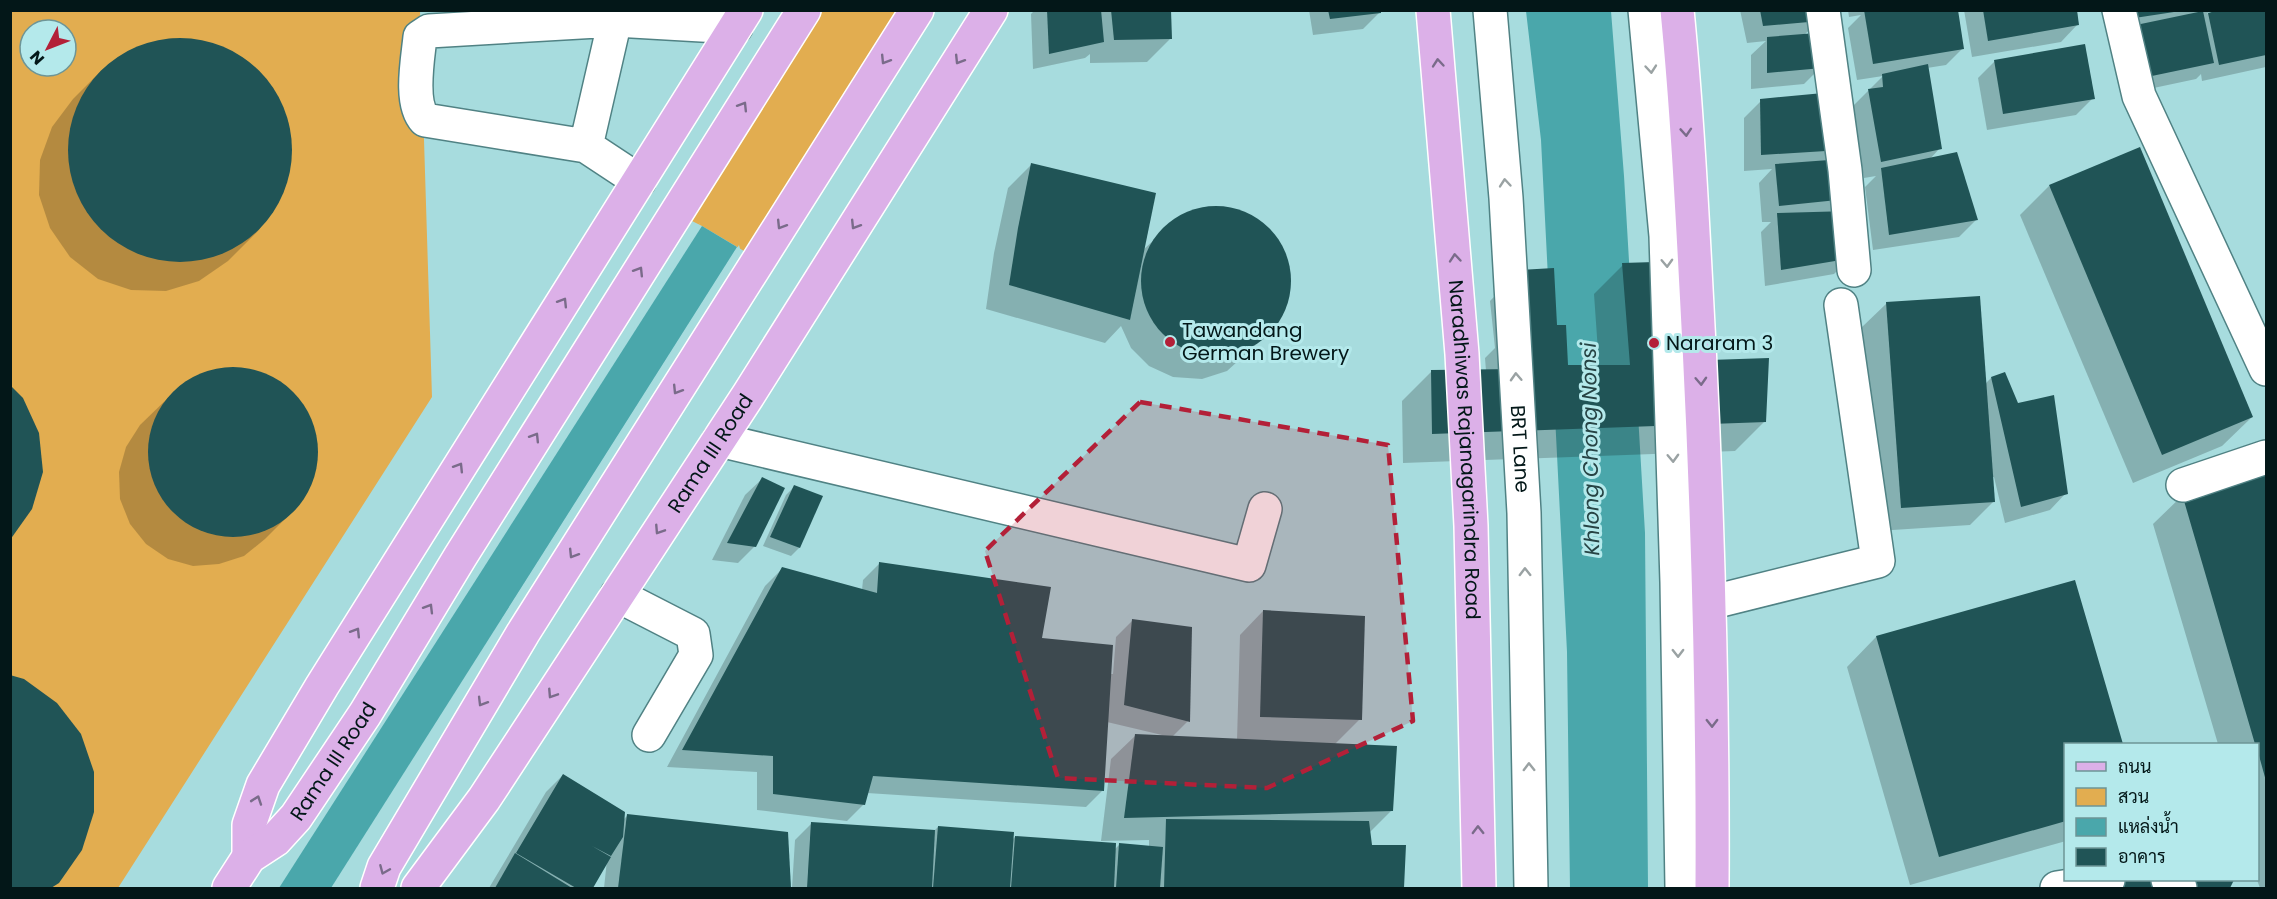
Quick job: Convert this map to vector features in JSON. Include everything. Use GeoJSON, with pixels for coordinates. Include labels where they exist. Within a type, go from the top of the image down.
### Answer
{"type":"FeatureCollection","features":[{"type":"Feature","properties":{"kind":"main road","name":"Rama III Road"},"geometry":{"type":"LineString","coordinates":[[229,888],[249,857],[274,840],[296,817],[364,714],[804,10]]}},
{"type":"Feature","properties":{"kind":"main road"},"geometry":{"type":"LineString","coordinates":[[377,888],[384,867],[523,633],[917,10]]}},
{"type":"Feature","properties":{"kind":"main road","name":"Rama III Road"},"geometry":{"type":"LineString","coordinates":[[419,888],[484,799],[718,440],[991,10]]}},
{"type":"Feature","properties":{"kind":"main road","name":"Naradhiwas Rajanagarindra Road"},"geometry":{"type":"LineString","coordinates":[[1433,10],[1462,354],[1471,526],[1479,888]]}},
{"type":"Feature","properties":{"kind":"main road"},"geometry":{"type":"LineString","coordinates":[[1677,10],[1694,239],[1706,484],[1713,730],[1712,888]]}},
{"type":"Feature","properties":{"kind":"main road","name":"Rama III Road"},"geometry":{"type":"LineString","coordinates":[[249,857],[249,825],[262,785],[334,666],[741,19]]}},
{"type":"Feature","properties":{"kind":"street","name":"BRT Lane"},"geometry":{"type":"LineString","coordinates":[[1490,10],[1506,198],[1524,513],[1531,888]]}},
{"type":"Feature","properties":{"kind":"street"},"geometry":{"type":"LineString","coordinates":[[1645,10],[1666,236],[1677,594],[1682,888]]}},
{"type":"Feature","properties":{"kind":"street"},"geometry":{"type":"LineString","coordinates":[[1823,10],[1845,170],[1854,270]]}},
{"type":"Feature","properties":{"kind":"street"},"geometry":{"type":"LineString","coordinates":[[2119,10],[2139,96],[2266,369]]}},
{"type":"Feature","properties":{"kind":"street"},"geometry":{"type":"LineString","coordinates":[[639,181],[586,146],[424,120],[418,109],[416,75],[420,37],[429,31],[615,20],[741,19]]}},
{"type":"Feature","properties":{"kind":"street"},"geometry":{"type":"LineString","coordinates":[[586,146],[615,20]]}},
{"type":"Feature","properties":{"kind":"street"},"geometry":{"type":"LineString","coordinates":[[1709,603],[1878,561],[1841,304]]}},
{"type":"Feature","properties":{"kind":"street"},"geometry":{"type":"LineString","coordinates":[[718,440],[1249,565],[1265,509]]}},
{"type":"Feature","properties":{"kind":"street"},"geometry":{"type":"LineString","coordinates":[[2183,485],[2266,457]]}},
{"type":"Feature","properties":{"kind":"street"},"geometry":{"type":"LineString","coordinates":[[617,595],[693,634],[696,655],[649,735]]}},
{"type":"Feature","properties":{"kind":"street"},"geometry":{"type":"LineString","coordinates":[[2057,888],[2097,881]]}},
{"type":"Feature","properties":{"kind":"highlighted area"},"geometry":{"type":"Polygon","coordinates":[[[1140,402],[1388,445],[1413,721],[1267,788],[1058,778],[985,551],[1140,402]]]}},
{"type":"Feature","properties":{"kind":"green space"},"geometry":{"type":"Polygon","coordinates":[[[10,11],[420,11],[432,397],[118,888],[11,888],[10,11]]]}},
{"type":"Feature","properties":{"kind":"green space"},"geometry":{"type":"Polygon","coordinates":[[[796,11],[912,11],[749,254],[670,210],[796,11]]]}},
{"type":"Feature","properties":{"kind":"water","name":"Khlong Chong Nonsi"},"geometry":{"type":"Polygon","coordinates":[[[1526,11],[1611,11],[1624,176],[1645,533],[1648,888],[1570,888],[1567,652],[1541,140],[1526,11]]]}},
{"type":"Feature","properties":{"kind":"water"},"geometry":{"type":"Polygon","coordinates":[[[702,226],[737,247],[331,888],[279,888],[702,226]]]}},
{"type":"Feature","properties":{"kind":"pier"},"geometry":{"type":"Polygon","coordinates":[[[699,224],[466,594],[463,593],[699,224]]]}},
{"type":"Feature","properties":{"kind":"pier"},"geometry":{"type":"Polygon","coordinates":[[[739,245],[740,249],[505,621],[502,619],[739,245]]]}},
{"type":"Feature","properties":{"kind":"building"},"geometry":{"type":"Polygon","coordinates":[[[1047,10],[1101,10],[1104,42],[1049,54],[1047,10]]]}},
{"type":"Feature","properties":{"kind":"building"},"geometry":{"type":"Polygon","coordinates":[[[1111,10],[1171,10],[1172,39],[1114,40],[1111,10]]]}},
{"type":"Feature","properties":{"kind":"building"},"geometry":{"type":"Polygon","coordinates":[[[1328,10],[1381,10],[1381,13],[1330,19],[1328,10]]]}},
{"type":"Feature","properties":{"kind":"building"},"geometry":{"type":"Polygon","coordinates":[[[1760,10],[1820,10],[1820,21],[1763,26],[1760,10]]]}},
{"type":"Feature","properties":{"kind":"building"},"geometry":{"type":"Polygon","coordinates":[[[1864,10],[1958,10],[1964,49],[1873,64],[1864,10]]]}},
{"type":"Feature","properties":{"kind":"building"},"geometry":{"type":"Polygon","coordinates":[[[1983,10],[2077,10],[2079,25],[1988,41],[1983,10]]]}},
{"type":"Feature","properties":{"kind":"building"},"geometry":{"type":"Polygon","coordinates":[[[2126,10],[2174,10],[2174,12],[2128,19],[2126,10]]]}},
{"type":"Feature","properties":{"kind":"building"},"geometry":{"type":"Polygon","coordinates":[[[2219,10],[2266,10],[2266,55],[2219,65],[2208,13],[2219,10]]]}},
{"type":"Feature","properties":{"kind":"building"},"geometry":{"type":"Polygon","coordinates":[[[2203,11],[2214,63],[2147,77],[2136,25],[2203,11]]]}},
{"type":"Feature","properties":{"kind":"building"},"geometry":{"type":"Polygon","coordinates":[[[1816,33],[1822,68],[1767,73],[1767,37],[1816,33]]]}},
{"type":"Feature","properties":{"kind":"building"},"geometry":{"type":"Polygon","coordinates":[[[180,38],[202,40],[233,51],[251,63],[267,79],[279,97],[287,117],[292,150],[290,172],[279,203],[267,221],[251,237],[233,249],[213,257],[180,262],[158,260],[127,249],[109,237],[93,221],[81,203],[73,183],[68,150],[70,128],[81,97],[93,79],[109,63],[127,51],[147,43],[180,38]]]}},
{"type":"Feature","properties":{"kind":"building"},"geometry":{"type":"Polygon","coordinates":[[[2085,44],[2095,99],[2003,114],[1994,60],[2085,44]]]}},
{"type":"Feature","properties":{"kind":"building"},"geometry":{"type":"Polygon","coordinates":[[[1928,64],[1942,149],[1881,162],[1868,89],[1883,87],[1882,74],[1928,64]]]}},
{"type":"Feature","properties":{"kind":"building"},"geometry":{"type":"Polygon","coordinates":[[[1834,92],[1842,150],[1761,155],[1760,99],[1834,92]]]}},
{"type":"Feature","properties":{"kind":"building"},"geometry":{"type":"Polygon","coordinates":[[[2140,147],[2253,417],[2162,455],[2049,185],[2140,147]]]}},
{"type":"Feature","properties":{"kind":"building"},"geometry":{"type":"Polygon","coordinates":[[[1957,152],[1978,220],[1889,235],[1881,168],[1957,152]]]}},
{"type":"Feature","properties":{"kind":"building"},"geometry":{"type":"Polygon","coordinates":[[[1843,159],[1847,199],[1779,206],[1775,164],[1843,159]]]}},
{"type":"Feature","properties":{"kind":"building"},"geometry":{"type":"Polygon","coordinates":[[[1031,163],[1156,193],[1130,320],[1009,285],[1031,163]]]}},
{"type":"Feature","properties":{"kind":"building"},"geometry":{"type":"Polygon","coordinates":[[[1216,206],[1245,212],[1269,228],[1285,252],[1291,281],[1285,310],[1269,334],[1245,350],[1216,356],[1187,350],[1163,334],[1147,310],[1141,281],[1147,252],[1163,228],[1187,212],[1216,206]]]}},
{"type":"Feature","properties":{"kind":"building"},"geometry":{"type":"Polygon","coordinates":[[[1849,211],[1853,258],[1781,270],[1777,213],[1849,211]]]}},
{"type":"Feature","properties":{"kind":"building","name":"Nararam 3"},"geometry":{"type":"Polygon","coordinates":[[[1655,262],[1680,361],[1769,358],[1766,422],[1432,434],[1431,370],[1516,369],[1519,270],[1554,268],[1557,325],[1566,325],[1568,365],[1630,365],[1622,263],[1655,262]]]}},
{"type":"Feature","properties":{"kind":"building"},"geometry":{"type":"Polygon","coordinates":[[[1980,296],[1995,502],[1901,508],[1886,302],[1980,296]]]}},
{"type":"Feature","properties":{"kind":"building"},"geometry":{"type":"Polygon","coordinates":[[[233,367],[265,374],[293,392],[311,420],[318,452],[311,484],[293,512],[265,530],[233,537],[201,530],[173,512],[155,484],[148,452],[155,420],[173,392],[201,374],[233,367]]]}},
{"type":"Feature","properties":{"kind":"building"},"geometry":{"type":"Polygon","coordinates":[[[2005,372],[2018,403],[2054,395],[2068,494],[2021,507],[1991,377],[2005,372]]]}},
{"type":"Feature","properties":{"kind":"building"},"geometry":{"type":"Polygon","coordinates":[[[10,385],[23,398],[39,433],[43,472],[32,509],[10,540],[10,385]]]}},
{"type":"Feature","properties":{"kind":"building"},"geometry":{"type":"Polygon","coordinates":[[[2266,469],[2266,781],[2259,756],[2259,743],[2255,743],[2182,494],[2266,469]]]}},
{"type":"Feature","properties":{"kind":"building"},"geometry":{"type":"Polygon","coordinates":[[[762,477],[785,488],[756,547],[727,543],[762,477]]]}},
{"type":"Feature","properties":{"kind":"building"},"geometry":{"type":"Polygon","coordinates":[[[794,485],[823,496],[800,548],[770,537],[794,485]]]}},
{"type":"Feature","properties":{"kind":"building"},"geometry":{"type":"Polygon","coordinates":[[[879,562],[1051,587],[1042,638],[1113,645],[1104,791],[873,776],[865,805],[773,794],[773,756],[682,750],[782,567],[877,593],[879,562]]]}},
{"type":"Feature","properties":{"kind":"building"},"geometry":{"type":"Polygon","coordinates":[[[2075,580],[2123,743],[2064,743],[2064,822],[1939,857],[1876,636],[2075,580]]]}},
{"type":"Feature","properties":{"kind":"building"},"geometry":{"type":"Polygon","coordinates":[[[1263,610],[1365,616],[1362,720],[1260,717],[1263,610]]]}},
{"type":"Feature","properties":{"kind":"building"},"geometry":{"type":"Polygon","coordinates":[[[1132,619],[1192,627],[1190,722],[1124,705],[1132,619]]]}},
{"type":"Feature","properties":{"kind":"building"},"geometry":{"type":"Polygon","coordinates":[[[10,675],[24,679],[57,703],[81,734],[94,772],[94,812],[82,850],[59,883],[51,888],[10,888],[10,675]]]}},
{"type":"Feature","properties":{"kind":"building"},"geometry":{"type":"Polygon","coordinates":[[[1135,734],[1397,746],[1393,811],[1124,818],[1135,734]]]}},
{"type":"Feature","properties":{"kind":"building"},"geometry":{"type":"Polygon","coordinates":[[[563,774],[625,812],[623,837],[611,856],[592,846],[611,857],[593,888],[576,888],[516,853],[563,774]]]}},
{"type":"Feature","properties":{"kind":"building"},"geometry":{"type":"Polygon","coordinates":[[[627,814],[788,832],[791,888],[618,888],[627,814]]]}},
{"type":"Feature","properties":{"kind":"building"},"geometry":{"type":"Polygon","coordinates":[[[1166,819],[1369,821],[1372,845],[1406,845],[1404,888],[1164,888],[1166,819]]]}},
{"type":"Feature","properties":{"kind":"building"},"geometry":{"type":"Polygon","coordinates":[[[811,822],[935,830],[932,888],[807,888],[811,822]]]}},
{"type":"Feature","properties":{"kind":"building"},"geometry":{"type":"Polygon","coordinates":[[[938,826],[1014,832],[1010,888],[933,888],[938,826]]]}},
{"type":"Feature","properties":{"kind":"building"},"geometry":{"type":"Polygon","coordinates":[[[1015,836],[1116,843],[1114,888],[1011,888],[1015,836]]]}},
{"type":"Feature","properties":{"kind":"building"},"geometry":{"type":"Polygon","coordinates":[[[1119,843],[1163,847],[1160,888],[1116,888],[1119,843]]]}},
{"type":"Feature","properties":{"kind":"building"},"geometry":{"type":"Polygon","coordinates":[[[515,853],[572,888],[495,888],[515,853]]]}},
{"type":"Feature","properties":{"kind":"building"},"geometry":{"type":"Polygon","coordinates":[[[2076,881],[2234,881],[2230,888],[2047,888],[2076,881]]]}},
{"type":"Feature","properties":{"kind":"place","name":"Tawandang German Brewery"},"geometry":{"type":"Point","coordinates":[1170,342]}},
{"type":"Feature","properties":{"kind":"place","name":"Nararam 3"},"geometry":{"type":"Point","coordinates":[1654,343]}}]}
